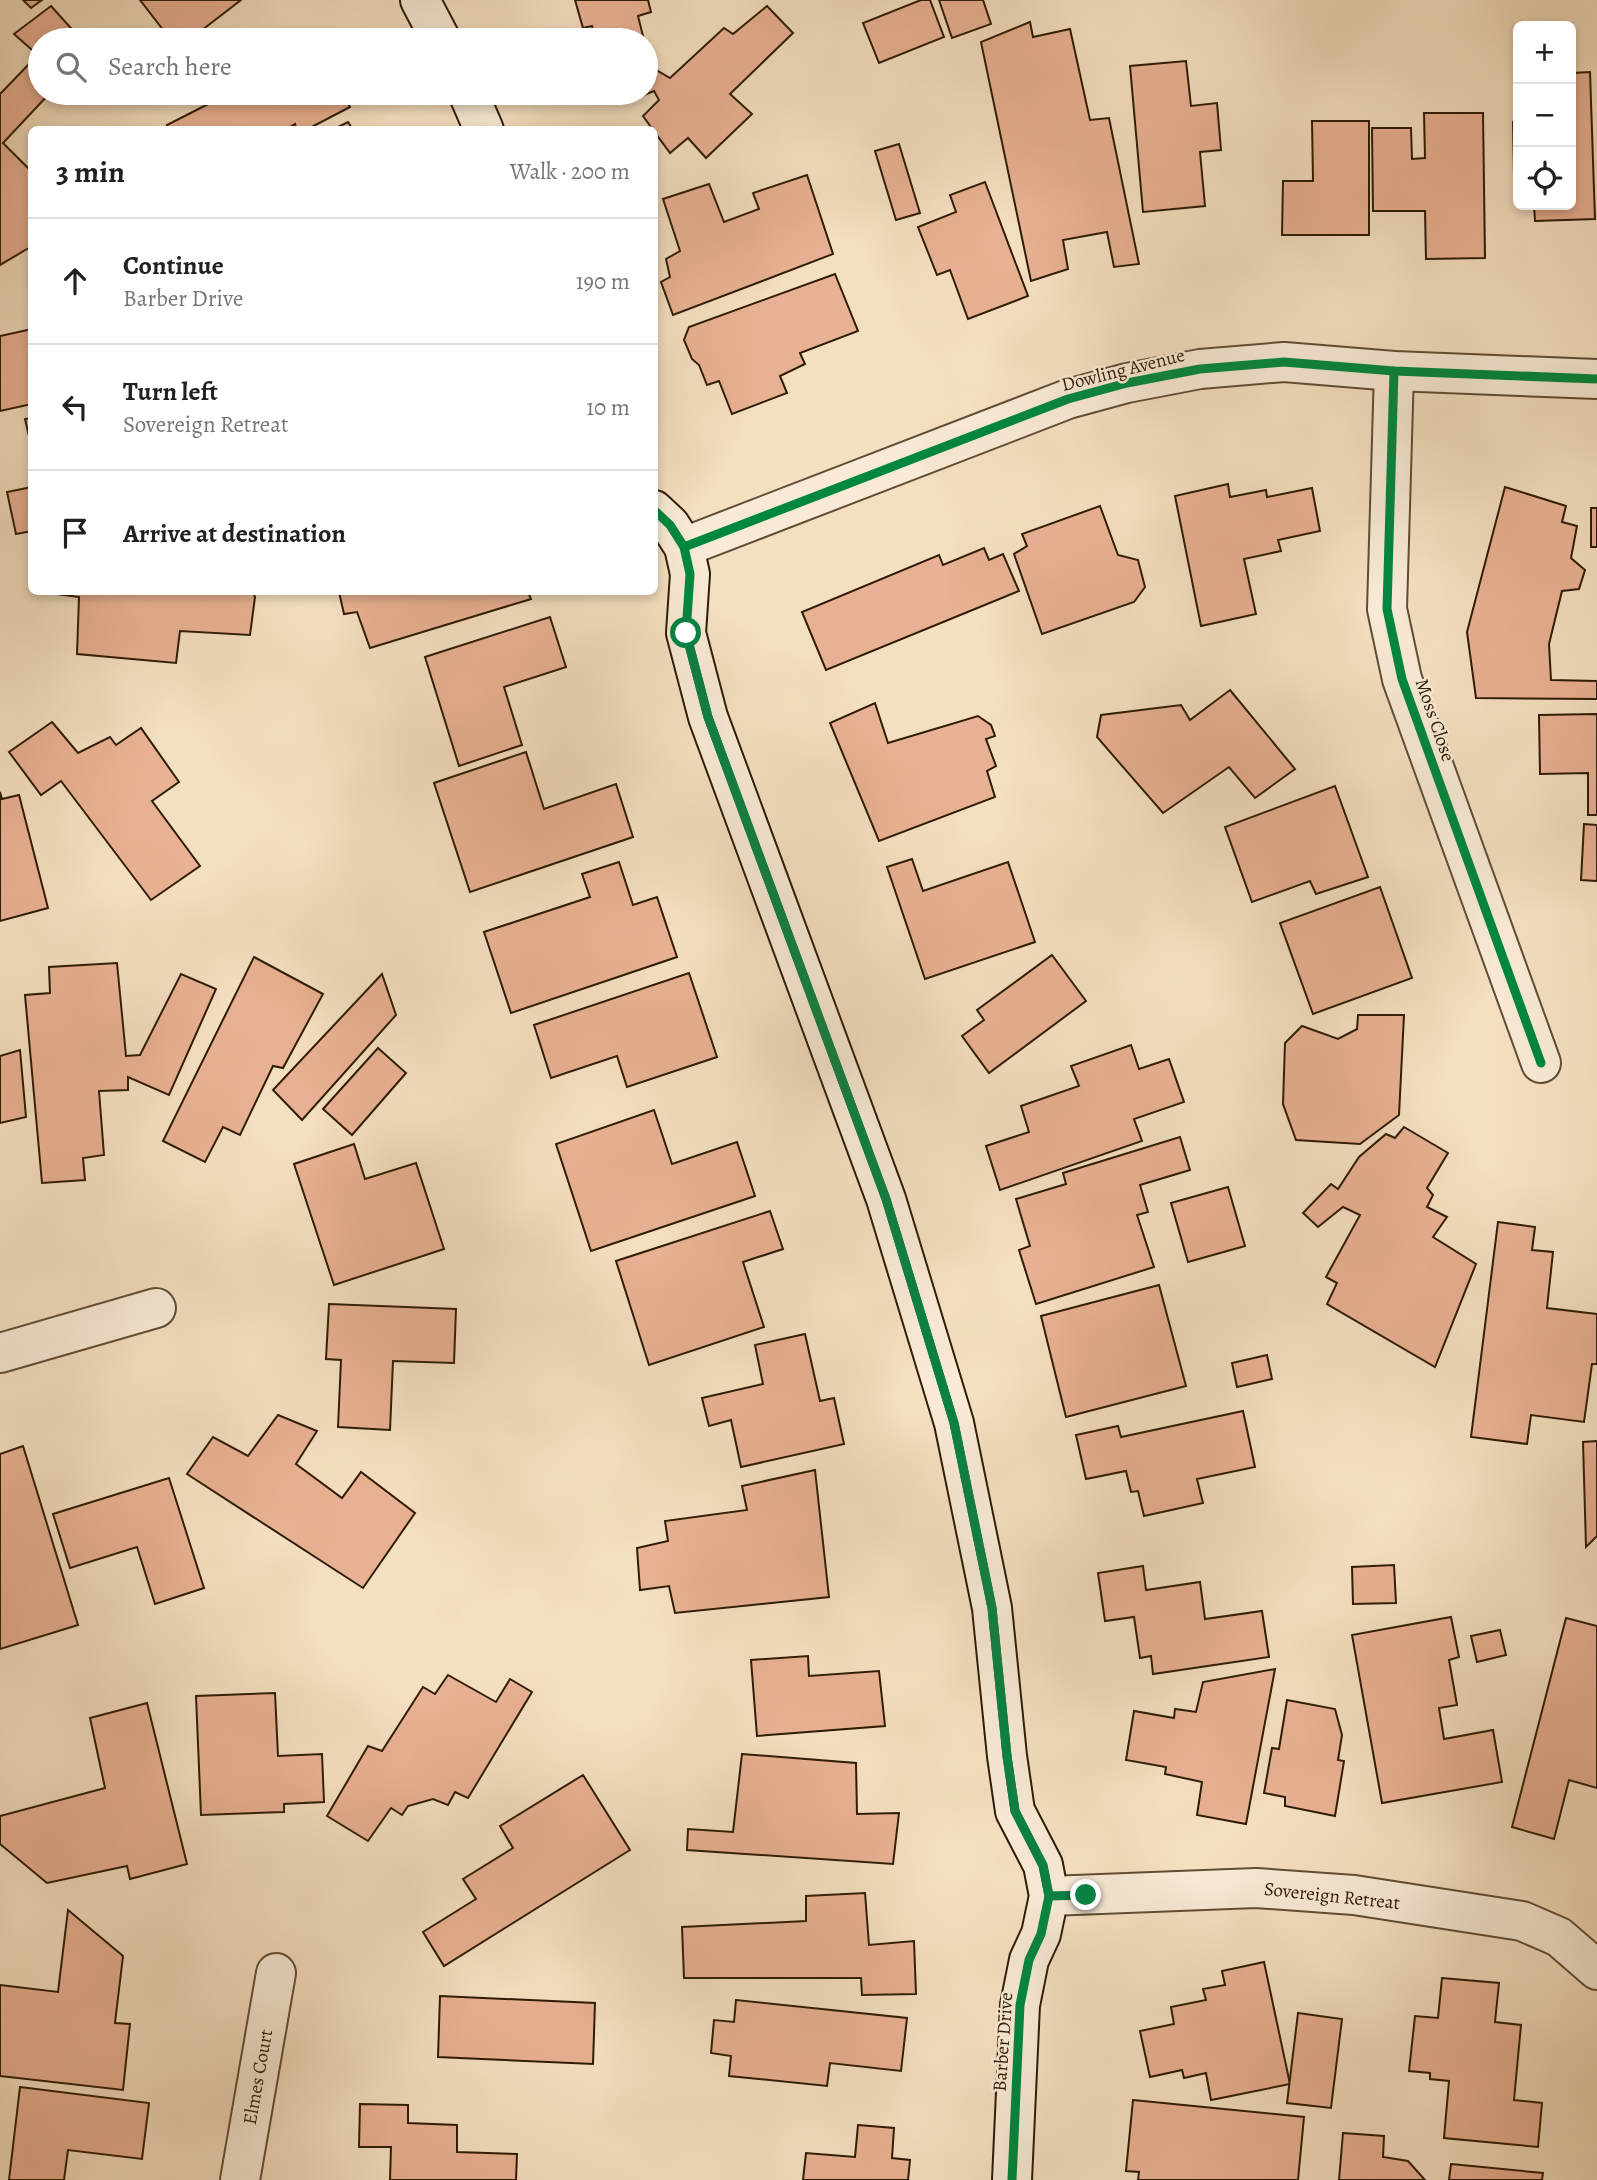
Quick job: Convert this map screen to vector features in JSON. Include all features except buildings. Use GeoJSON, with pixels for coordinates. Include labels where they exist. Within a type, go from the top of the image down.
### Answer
{"type":"FeatureCollection","features":[{"type":"Feature","properties":{"kind":"street"},"geometry":{"type":"LineString","coordinates":[[420,0],[435,28]]}},
{"type":"Feature","properties":{"kind":"street"},"geometry":{"type":"LineString","coordinates":[[473,105],[482,126]]}},
{"type":"Feature","properties":{"kind":"street","name":"Dowling Avenue"},"geometry":{"type":"LineString","coordinates":[[684,547],[1068,400],[1127,383],[1200,369],[1284,362],[1394,371],[1597,379]]}},
{"type":"Feature","properties":{"kind":"street","name":"Moss Close"},"geometry":{"type":"LineString","coordinates":[[1394,371],[1387,608],[1402,679],[1541,1063]]}},
{"type":"Feature","properties":{"kind":"street","name":"Barber Drive"},"geometry":{"type":"LineString","coordinates":[[658,514],[670,525],[684,547],[690,574],[686,633],[708,717],[886,1199],[954,1423],[992,1608],[1015,1811],[1043,1866],[1049,1896],[1041,1934],[1029,1960],[1020,2005],[1012,2180]]}},
{"type":"Feature","properties":{"kind":"street"},"geometry":{"type":"LineString","coordinates":[[0,1353],[156,1308]]}},
{"type":"Feature","properties":{"kind":"street","name":"Sovereign Retreat"},"geometry":{"type":"LineString","coordinates":[[1049,1896],[1256,1888],[1354,1895],[1522,1921],[1559,1937],[1597,1970]]}},
{"type":"Feature","properties":{"kind":"street","name":"Elmes Court"},"geometry":{"type":"LineString","coordinates":[[240,2180],[276,1973]]}},
{"type":"Feature","properties":{"kind":"cycle path"},"geometry":{"type":"LineString","coordinates":[[684,547],[1068,399],[1127,383],[1200,369],[1284,362],[1394,371],[1597,379]]}},
{"type":"Feature","properties":{"kind":"cycle path"},"geometry":{"type":"LineString","coordinates":[[1394,371],[1387,609],[1402,679],[1541,1063]]}},
{"type":"Feature","properties":{"kind":"cycle path"},"geometry":{"type":"LineString","coordinates":[[658,514],[670,525],[684,547],[690,574],[686,633],[708,717],[886,1199],[954,1423],[992,1608],[1015,1811],[1043,1865],[1049,1896],[1041,1934],[1029,1960],[1020,2005],[1012,2180]]}},
{"type":"Feature","properties":{"kind":"route"},"geometry":{"type":"LineString","coordinates":[[686,633],[708,717],[886,1199],[954,1423],[992,1608],[1015,1811],[1043,1866],[1049,1896],[1086,1895]]}}]}
